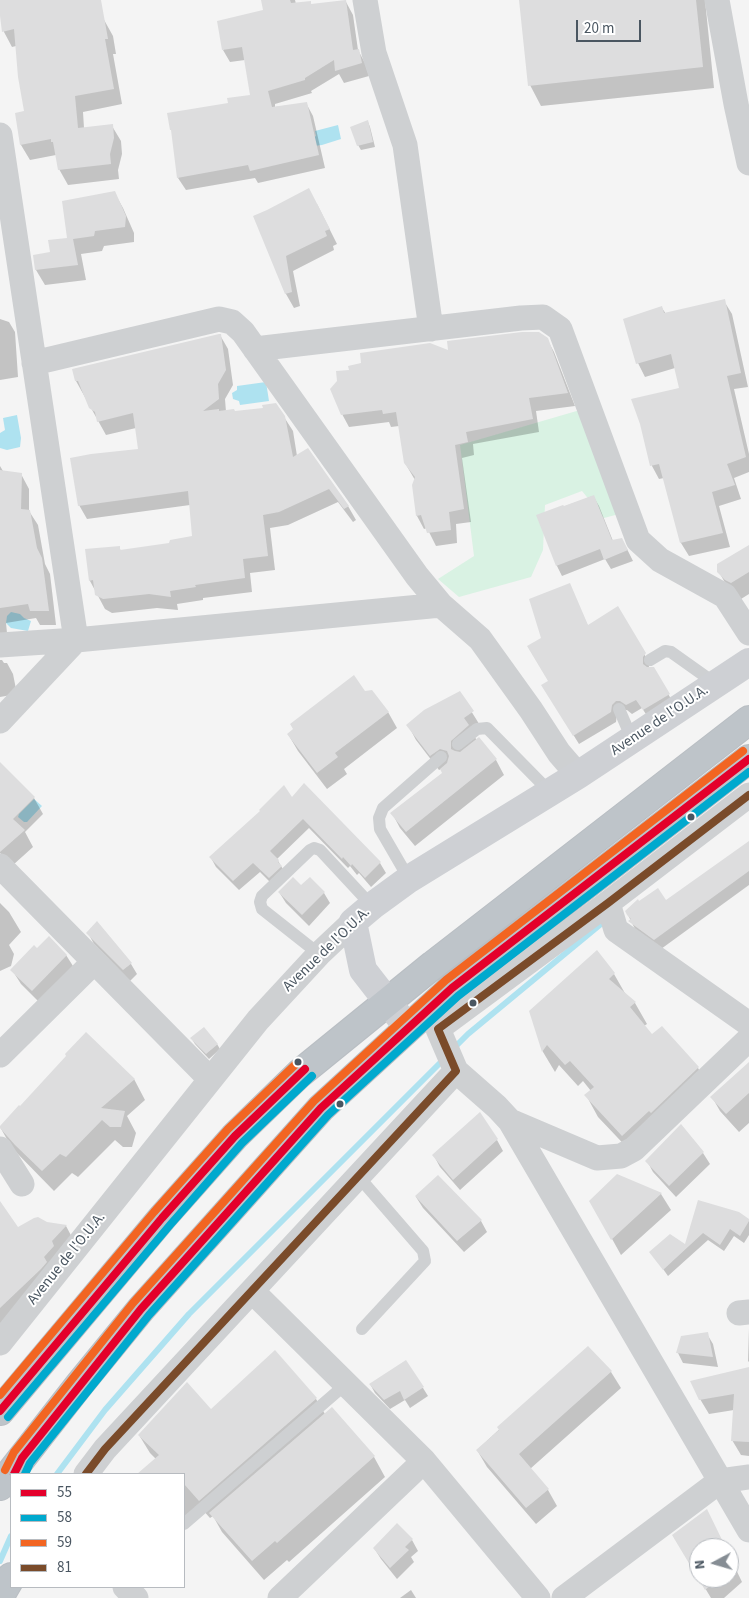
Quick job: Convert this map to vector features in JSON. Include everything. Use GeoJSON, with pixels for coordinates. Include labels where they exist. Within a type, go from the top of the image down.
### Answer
{"type":"FeatureCollection","features":[{"type":"Feature","properties":{"kind":"highway"},"geometry":{"type":"LineString","coordinates":[[0,1411],[162,1218],[235,1136],[299,1074],[433,965],[749,720]]}},
{"type":"Feature","properties":{"kind":"highway"},"geometry":{"type":"LineString","coordinates":[[16,1470],[79,1385],[141,1309],[321,1108],[457,984],[749,758]]}},
{"type":"Feature","properties":{"kind":"highway"},"geometry":{"type":"LineString","coordinates":[[0,1486],[10,1476]]}},
{"type":"Feature","properties":{"kind":"highway"},"geometry":{"type":"LineString","coordinates":[[0,1500],[10,1481]]}},
{"type":"Feature","properties":{"kind":"highway"},"geometry":{"type":"LineString","coordinates":[[0,1596],[10,1579]]}},
{"type":"Feature","properties":{"kind":"main road","name":"Avenue de l'O.U.A."},"geometry":{"type":"LineString","coordinates":[[362,914],[409,879],[578,775],[749,662]]}},
{"type":"Feature","properties":{"kind":"main road"},"geometry":{"type":"LineString","coordinates":[[362,914],[362,970],[408,1028]]}},
{"type":"Feature","properties":{"kind":"street"},"geometry":{"type":"LineString","coordinates":[[365,0],[374,53],[405,146],[431,329]]}},
{"type":"Feature","properties":{"kind":"street"},"geometry":{"type":"LineString","coordinates":[[717,0],[749,163]]}},
{"type":"Feature","properties":{"kind":"street"},"geometry":{"type":"LineString","coordinates":[[0,135],[76,640]]}},
{"type":"Feature","properties":{"kind":"street"},"geometry":{"type":"LineString","coordinates":[[255,349],[543,317],[560,329],[638,540],[660,560],[725,596],[749,633]]}},
{"type":"Feature","properties":{"kind":"street"},"geometry":{"type":"LineString","coordinates":[[34,363],[218,319],[232,322],[243,332],[417,576],[441,605],[480,639],[559,753],[578,775]]}},
{"type":"Feature","properties":{"kind":"street"},"geometry":{"type":"LineString","coordinates":[[0,645],[76,640],[441,605]]}},
{"type":"Feature","properties":{"kind":"street"},"geometry":{"type":"LineString","coordinates":[[0,721],[76,640]]}},
{"type":"Feature","properties":{"kind":"street"},"geometry":{"type":"LineString","coordinates":[[408,1028],[438,1029],[608,903],[749,795]]}},
{"type":"Feature","properties":{"kind":"street"},"geometry":{"type":"LineString","coordinates":[[0,866],[210,1079]]}},
{"type":"Feature","properties":{"kind":"street"},"geometry":{"type":"LineString","coordinates":[[608,903],[616,930],[749,1024]]}},
{"type":"Feature","properties":{"kind":"street","name":"Avenue de l'O.U.A."},"geometry":{"type":"LineString","coordinates":[[0,1343],[258,1020],[319,954],[362,914]]}},
{"type":"Feature","properties":{"kind":"street"},"geometry":{"type":"LineString","coordinates":[[0,1055],[94,962]]}},
{"type":"Feature","properties":{"kind":"street"},"geometry":{"type":"LineString","coordinates":[[457,984],[438,1029],[456,1070],[497,1106],[510,1121],[749,1530]]}},
{"type":"Feature","properties":{"kind":"street"},"geometry":{"type":"LineString","coordinates":[[510,1121],[598,1158],[621,1156],[634,1149],[749,1039]]}},
{"type":"Feature","properties":{"kind":"street"},"geometry":{"type":"LineString","coordinates":[[87,1473],[105,1450],[456,1070]]}},
{"type":"Feature","properties":{"kind":"street"},"geometry":{"type":"LineString","coordinates":[[0,1149],[22,1184]]}},
{"type":"Feature","properties":{"kind":"street"},"geometry":{"type":"LineString","coordinates":[[252,1291],[424,1461],[538,1598]]}},
{"type":"Feature","properties":{"kind":"street"},"geometry":{"type":"LineString","coordinates":[[280,1598],[424,1461]]}},
{"type":"Feature","properties":{"kind":"street"},"geometry":{"type":"LineString","coordinates":[[564,1598],[720,1481],[749,1477]]}},
{"type":"Feature","properties":{"kind":"street"},"geometry":{"type":"LineString","coordinates":[[126,1588],[136,1598]]}},
{"type":"Feature","properties":{"kind":"lane"},"geometry":{"type":"LineString","coordinates":[[650,660],[665,651],[671,652],[716,684]]}},
{"type":"Feature","properties":{"kind":"lane"},"geometry":{"type":"LineString","coordinates":[[619,709],[632,739]]}},
{"type":"Feature","properties":{"kind":"lane"},"geometry":{"type":"LineString","coordinates":[[458,744],[477,729],[487,728],[550,792]]}},
{"type":"Feature","properties":{"kind":"lane"},"geometry":{"type":"LineString","coordinates":[[409,879],[380,829],[379,818],[383,808],[441,757]]}},
{"type":"Feature","properties":{"kind":"lane"},"geometry":{"type":"LineString","coordinates":[[319,954],[262,909],[260,902],[262,896],[310,850],[314,848],[320,850],[362,914]]}},
{"type":"Feature","properties":{"kind":"lane"},"geometry":{"type":"LineString","coordinates":[[358,1176],[423,1251],[425,1261],[362,1328]]}},
{"type":"Feature","properties":{"kind":"lane"},"geometry":{"type":"LineString","coordinates":[[185,1523],[346,1384]]}},
{"type":"Feature","properties":{"kind":"green space"},"geometry":{"type":"Polygon","coordinates":[[[580,410],[619,514],[604,518],[582,491],[545,505],[543,550],[531,577],[459,597],[438,579],[474,556],[460,445],[580,410]]]}},
{"type":"Feature","properties":{"kind":"water"},"geometry":{"type":"Polygon","coordinates":[[[338,125],[341,139],[314,146],[312,138],[316,136],[315,131],[338,125]]]}},
{"type":"Feature","properties":{"kind":"water"},"geometry":{"type":"Polygon","coordinates":[[[266,382],[269,401],[240,405],[239,401],[233,399],[232,393],[237,390],[237,386],[266,382]]]}},
{"type":"Feature","properties":{"kind":"water"},"geometry":{"type":"Polygon","coordinates":[[[17,415],[21,438],[20,447],[7,450],[0,448],[0,433],[5,430],[3,418],[17,415]]]}},
{"type":"Feature","properties":{"kind":"water"},"geometry":{"type":"Polygon","coordinates":[[[11,612],[20,614],[31,621],[28,631],[11,628],[6,623],[7,616],[11,612]]]}},
{"type":"Feature","properties":{"kind":"water"},"geometry":{"type":"Polygon","coordinates":[[[34,799],[42,806],[27,822],[24,822],[18,817],[19,814],[34,799]]]}},
{"type":"Feature","properties":{"kind":"building"},"geometry":{"type":"Polygon","coordinates":[[[0,0],[101,0],[108,39],[105,39],[114,89],[75,96],[78,128],[113,124],[114,138],[110,154],[111,164],[58,170],[51,139],[20,145],[15,113],[24,111],[18,77],[14,29],[2,32],[0,0]]]}},
{"type":"Feature","properties":{"kind":"building"},"geometry":{"type":"Polygon","coordinates":[[[261,0],[290,0],[291,3],[311,1],[311,4],[346,0],[353,50],[359,49],[362,63],[335,71],[334,60],[305,78],[305,80],[268,91],[272,107],[307,102],[319,155],[250,171],[248,165],[177,178],[167,113],[228,103],[227,98],[250,95],[242,47],[222,50],[217,21],[263,10],[261,0]]]}},
{"type":"Feature","properties":{"kind":"building"},"geometry":{"type":"Polygon","coordinates":[[[519,0],[696,0],[703,67],[528,86],[519,0]]]}},
{"type":"Feature","properties":{"kind":"building"},"geometry":{"type":"Polygon","coordinates":[[[368,120],[373,142],[357,146],[350,127],[368,120]]]}},
{"type":"Feature","properties":{"kind":"building"},"geometry":{"type":"Polygon","coordinates":[[[309,188],[330,229],[325,231],[327,236],[286,256],[292,292],[285,294],[253,216],[309,188]]]}},
{"type":"Feature","properties":{"kind":"building"},"geometry":{"type":"Polygon","coordinates":[[[115,191],[126,216],[125,227],[95,231],[94,236],[73,239],[78,265],[35,270],[33,255],[50,252],[48,240],[67,238],[62,201],[115,191]]]}},
{"type":"Feature","properties":{"kind":"building"},"geometry":{"type":"Polygon","coordinates":[[[725,299],[741,373],[727,376],[746,457],[727,464],[735,485],[712,492],[723,533],[680,543],[659,464],[650,466],[640,424],[631,399],[679,388],[671,354],[636,364],[623,319],[662,306],[664,313],[725,299]]]}},
{"type":"Feature","properties":{"kind":"building"},"geometry":{"type":"Polygon","coordinates":[[[522,332],[539,332],[548,338],[568,393],[529,398],[533,419],[466,432],[468,442],[455,445],[464,509],[449,512],[451,530],[427,533],[421,515],[416,516],[412,485],[415,477],[404,463],[396,412],[383,414],[382,410],[341,415],[330,389],[337,381],[336,371],[349,370],[348,366],[361,363],[360,353],[430,343],[448,350],[447,341],[522,332]]]}},
{"type":"Feature","properties":{"kind":"building"},"geometry":{"type":"Polygon","coordinates":[[[221,334],[226,370],[218,384],[219,399],[203,411],[234,409],[235,411],[263,408],[262,405],[276,403],[285,416],[293,457],[308,448],[349,506],[344,509],[329,489],[279,512],[263,515],[268,556],[243,559],[245,578],[195,585],[196,587],[170,591],[171,597],[149,594],[103,599],[95,595],[93,580],[89,581],[85,549],[120,546],[120,550],[169,543],[170,540],[192,536],[188,491],[78,506],[70,458],[138,449],[133,413],[97,422],[95,412],[89,408],[78,381],[75,381],[72,369],[221,334]]]}},
{"type":"Feature","properties":{"kind":"building"},"geometry":{"type":"Polygon","coordinates":[[[0,470],[22,473],[21,509],[30,510],[37,548],[42,558],[49,611],[30,611],[28,604],[0,608],[0,470]]]}},
{"type":"Feature","properties":{"kind":"building"},"geometry":{"type":"Polygon","coordinates":[[[594,495],[612,540],[622,538],[628,550],[604,560],[600,549],[556,566],[536,515],[594,495]]]}},
{"type":"Feature","properties":{"kind":"building"},"geometry":{"type":"Polygon","coordinates":[[[749,545],[749,572],[731,583],[725,580],[717,572],[717,564],[749,545]]]}},
{"type":"Feature","properties":{"kind":"building"},"geometry":{"type":"Polygon","coordinates":[[[570,583],[588,625],[618,606],[646,653],[643,657],[643,664],[647,667],[654,667],[670,694],[643,710],[636,700],[626,705],[616,701],[612,705],[611,712],[573,736],[541,685],[548,681],[527,646],[541,638],[529,599],[570,583]]]}},
{"type":"Feature","properties":{"kind":"building"},"geometry":{"type":"Polygon","coordinates":[[[354,675],[365,691],[372,690],[389,712],[335,753],[338,757],[317,773],[287,734],[293,729],[290,724],[354,675]]]}},
{"type":"Feature","properties":{"kind":"building"},"geometry":{"type":"Polygon","coordinates":[[[460,691],[474,711],[464,718],[469,725],[451,741],[451,749],[460,752],[479,737],[497,759],[406,832],[390,813],[442,773],[440,769],[447,763],[449,756],[447,751],[440,749],[430,756],[406,725],[424,710],[460,691]]]}},
{"type":"Feature","properties":{"kind":"building"},"geometry":{"type":"Polygon","coordinates":[[[0,762],[35,797],[13,819],[25,830],[0,852],[0,762]]]}},
{"type":"Feature","properties":{"kind":"building"},"geometry":{"type":"Polygon","coordinates":[[[304,783],[381,862],[365,878],[352,864],[351,866],[343,857],[342,859],[303,819],[270,851],[282,866],[269,878],[253,863],[233,881],[209,857],[260,811],[284,785],[292,797],[304,783]]]}},
{"type":"Feature","properties":{"kind":"building"},"geometry":{"type":"Polygon","coordinates":[[[749,841],[749,871],[654,940],[628,921],[631,919],[625,911],[638,899],[639,901],[658,888],[666,900],[749,841]]]}},
{"type":"Feature","properties":{"kind":"building"},"geometry":{"type":"Polygon","coordinates":[[[293,877],[301,885],[310,877],[325,892],[302,915],[278,892],[293,877]]]}},
{"type":"Feature","properties":{"kind":"building"},"geometry":{"type":"Polygon","coordinates":[[[97,921],[132,963],[123,970],[86,933],[97,921]]]}},
{"type":"Feature","properties":{"kind":"building"},"geometry":{"type":"Polygon","coordinates":[[[49,936],[67,955],[32,991],[10,970],[34,945],[37,948],[49,936]]]}},
{"type":"Feature","properties":{"kind":"building"},"geometry":{"type":"Polygon","coordinates":[[[597,950],[615,973],[609,979],[636,1002],[630,1007],[652,1034],[662,1026],[699,1067],[651,1113],[649,1111],[622,1136],[584,1095],[594,1087],[570,1061],[565,1065],[547,1045],[542,1052],[529,1011],[597,950]]]}},
{"type":"Feature","properties":{"kind":"building"},"geometry":{"type":"Polygon","coordinates":[[[204,1027],[218,1044],[206,1054],[190,1038],[204,1027]]]}},
{"type":"Feature","properties":{"kind":"building"},"geometry":{"type":"Polygon","coordinates":[[[86,1032],[135,1079],[101,1108],[125,1111],[121,1127],[110,1127],[102,1120],[66,1157],[60,1154],[42,1171],[15,1145],[0,1126],[86,1032]]]}},
{"type":"Feature","properties":{"kind":"building"},"geometry":{"type":"Polygon","coordinates":[[[749,1062],[749,1093],[726,1114],[710,1097],[749,1062]]]}},
{"type":"Feature","properties":{"kind":"building"},"geometry":{"type":"Polygon","coordinates":[[[480,1112],[498,1139],[453,1180],[432,1155],[480,1112]]]}},
{"type":"Feature","properties":{"kind":"building"},"geometry":{"type":"Polygon","coordinates":[[[681,1124],[704,1152],[669,1186],[645,1161],[681,1124]]]}},
{"type":"Feature","properties":{"kind":"building"},"geometry":{"type":"Polygon","coordinates":[[[617,1174],[662,1193],[611,1240],[589,1201],[617,1174]]]}},
{"type":"Feature","properties":{"kind":"building"},"geometry":{"type":"Polygon","coordinates":[[[438,1175],[482,1220],[457,1241],[415,1196],[438,1175]]]}},
{"type":"Feature","properties":{"kind":"building"},"geometry":{"type":"Polygon","coordinates":[[[698,1200],[739,1212],[749,1221],[740,1236],[730,1229],[720,1245],[703,1233],[663,1270],[649,1252],[670,1234],[685,1244],[698,1200]]]}},
{"type":"Feature","properties":{"kind":"building"},"geometry":{"type":"Polygon","coordinates":[[[0,1201],[18,1227],[38,1217],[47,1222],[67,1225],[52,1241],[54,1246],[44,1257],[47,1262],[0,1308],[0,1201]]]}},
{"type":"Feature","properties":{"kind":"building"},"geometry":{"type":"Polygon","coordinates":[[[708,1332],[713,1357],[676,1353],[681,1336],[708,1332]]]}},
{"type":"Feature","properties":{"kind":"building"},"geometry":{"type":"Polygon","coordinates":[[[588,1346],[612,1371],[519,1454],[549,1489],[526,1508],[476,1450],[499,1430],[497,1427],[588,1346]]]}},
{"type":"Feature","properties":{"kind":"building"},"geometry":{"type":"Polygon","coordinates":[[[275,1350],[317,1398],[199,1501],[185,1485],[185,1473],[138,1473],[159,1455],[138,1435],[187,1382],[211,1409],[275,1350]]]}},
{"type":"Feature","properties":{"kind":"building"},"geometry":{"type":"Polygon","coordinates":[[[406,1360],[424,1387],[404,1400],[400,1391],[384,1400],[369,1384],[406,1360]]]}},
{"type":"Feature","properties":{"kind":"building"},"geometry":{"type":"Polygon","coordinates":[[[749,1367],[749,1442],[731,1441],[734,1394],[699,1400],[690,1381],[749,1367]]]}},
{"type":"Feature","properties":{"kind":"building"},"geometry":{"type":"Polygon","coordinates":[[[332,1407],[375,1456],[277,1543],[275,1541],[252,1561],[209,1513],[332,1407]]]}},
{"type":"Feature","properties":{"kind":"building"},"geometry":{"type":"Polygon","coordinates":[[[707,1509],[721,1538],[689,1538],[689,1563],[672,1535],[707,1509]]]}},
{"type":"Feature","properties":{"kind":"building"},"geometry":{"type":"Polygon","coordinates":[[[397,1523],[413,1539],[405,1547],[409,1550],[390,1568],[373,1548],[397,1523]]]}},
{"type":"Feature","properties":{"kind":"waterway"},"geometry":{"type":"LineString","coordinates":[[452,1050],[468,1034],[607,919]]}},
{"type":"Feature","properties":{"kind":"waterway"},"geometry":{"type":"LineString","coordinates":[[58,1473],[105,1410],[189,1314],[444,1059]]}},
{"type":"Feature","properties":{"kind":"waterway"},"geometry":{"type":"LineString","coordinates":[[0,1561],[10,1538]]}},
{"type":"Feature","properties":{"kind":"transit line","name":"59"},"geometry":{"type":"LineString","coordinates":[[5,1470],[14,1452],[133,1303],[314,1101],[446,980],[743,751]]}},
{"type":"Feature","properties":{"kind":"transit line","name":"55"},"geometry":{"type":"LineString","coordinates":[[14,1473],[22,1458],[141,1309],[321,1108],[452,988],[749,759]]}},
{"type":"Feature","properties":{"kind":"transit line","name":"58"},"geometry":{"type":"LineString","coordinates":[[25,1473],[30,1463],[149,1315],[328,1115],[458,996],[749,772]]}},
{"type":"Feature","properties":{"kind":"transit line","name":"81"},"geometry":{"type":"LineString","coordinates":[[87,1473],[105,1449],[456,1071],[438,1029],[608,903],[749,795]]}},
{"type":"Feature","properties":{"kind":"transit line","name":"59"},"geometry":{"type":"LineString","coordinates":[[0,1395],[154,1212],[228,1129],[298,1062]]}},
{"type":"Feature","properties":{"kind":"transit line","name":"55"},"geometry":{"type":"LineString","coordinates":[[0,1411],[162,1218],[235,1136],[305,1069]]}},
{"type":"Feature","properties":{"kind":"transit line","name":"58"},"geometry":{"type":"LineString","coordinates":[[8,1417],[242,1143],[312,1076]]}}]}
